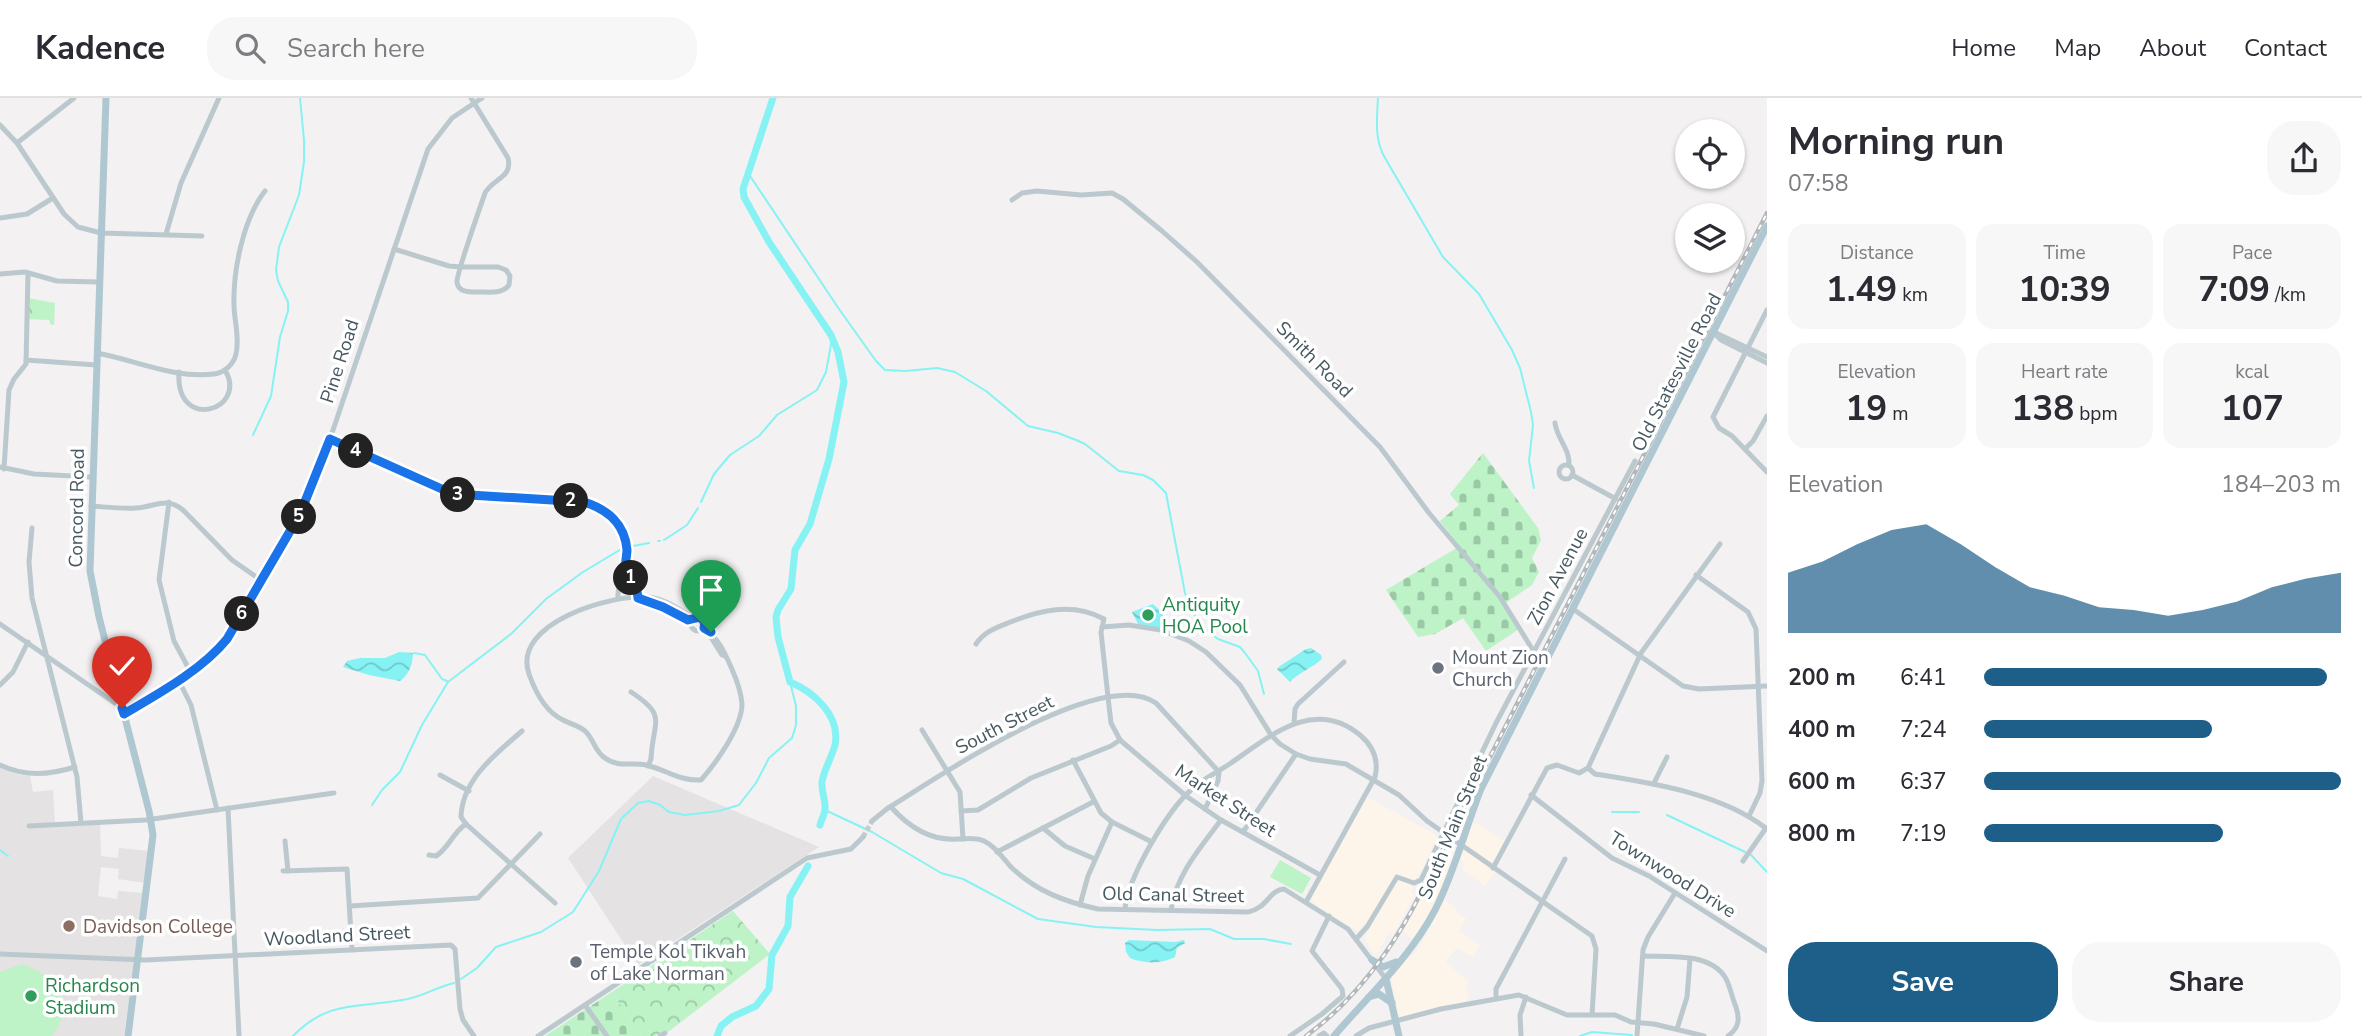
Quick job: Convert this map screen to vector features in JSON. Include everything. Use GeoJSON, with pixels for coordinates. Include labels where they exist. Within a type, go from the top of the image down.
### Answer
{"type":"FeatureCollection","features":[{"type":"Feature","properties":{"kind":"main road","name":"Concord Road"},"geometry":{"type":"LineString","coordinates":[[106,98],[90,579],[151,819],[152,842],[128,1036]]}},
{"type":"Feature","properties":{"kind":"main road","name":"Old Statesville Road"},"geometry":{"type":"LineString","coordinates":[[1611,531],[1767,226]]}},
{"type":"Feature","properties":{"kind":"main road","name":"South Main Street"},"geometry":{"type":"LineString","coordinates":[[1334,1036],[1386,979],[1434,912],[1481,789],[1611,531]]}},
{"type":"Feature","properties":{"kind":"main road"},"geometry":{"type":"LineString","coordinates":[[1372,960],[1387,967],[1405,955]]}},
{"type":"Feature","properties":{"kind":"main road"},"geometry":{"type":"LineString","coordinates":[[1386,979],[1399,1036]]}},
{"type":"Feature","properties":{"kind":"main road"},"geometry":{"type":"LineString","coordinates":[[1368,997],[1379,994],[1392,1003]]}},
{"type":"Feature","properties":{"kind":"street"},"geometry":{"type":"LineString","coordinates":[[17,143],[74,98]]}},
{"type":"Feature","properties":{"kind":"street"},"geometry":{"type":"LineString","coordinates":[[166,234],[181,183],[219,98]]}},
{"type":"Feature","properties":{"kind":"street","name":"Pine Road"},"geometry":{"type":"LineString","coordinates":[[123,711],[178,679],[215,652],[227,639],[261,581],[307,499],[432,141],[472,100],[482,98]]}},
{"type":"Feature","properties":{"kind":"street"},"geometry":{"type":"LineString","coordinates":[[394,249],[436,263],[461,267],[503,268],[510,276],[509,285],[501,291],[464,291],[457,282],[461,267],[487,189],[506,174],[510,166],[508,158],[472,100]]}},
{"type":"Feature","properties":{"kind":"street"},"geometry":{"type":"LineString","coordinates":[[0,125],[17,143],[72,223],[83,230],[202,236]]}},
{"type":"Feature","properties":{"kind":"street"},"geometry":{"type":"LineString","coordinates":[[97,354],[179,372],[216,374],[225,370],[233,362],[237,352],[234,292],[239,255],[265,191]]}},
{"type":"Feature","properties":{"kind":"street","name":"Smith Road"},"geometry":{"type":"LineString","coordinates":[[1012,200],[1022,193],[1037,191],[1081,195],[1112,192],[1171,239],[1380,447],[1429,513],[1500,597],[1534,652]]}},
{"type":"Feature","properties":{"kind":"street"},"geometry":{"type":"LineString","coordinates":[[0,218],[27,214],[53,198]]}},
{"type":"Feature","properties":{"kind":"street"},"geometry":{"type":"LineString","coordinates":[[0,274],[28,272],[57,281],[99,282]]}},
{"type":"Feature","properties":{"kind":"street"},"geometry":{"type":"LineString","coordinates":[[28,272],[26,360],[25,366],[10,387],[2,468],[34,474],[92,477]]}},
{"type":"Feature","properties":{"kind":"street"},"geometry":{"type":"LineString","coordinates":[[1767,310],[1713,417],[1719,428],[1732,436],[1767,472]]}},
{"type":"Feature","properties":{"kind":"street"},"geometry":{"type":"LineString","coordinates":[[1714,333],[1767,363]]}},
{"type":"Feature","properties":{"kind":"street"},"geometry":{"type":"LineString","coordinates":[[1746,350],[1767,357]]}},
{"type":"Feature","properties":{"kind":"street"},"geometry":{"type":"LineString","coordinates":[[26,360],[96,365]]}},
{"type":"Feature","properties":{"kind":"street"},"geometry":{"type":"LineString","coordinates":[[179,372],[179,387],[184,400],[198,409],[208,410],[218,406],[228,395],[230,380],[225,370]]}},
{"type":"Feature","properties":{"kind":"street"},"geometry":{"type":"LineString","coordinates":[[0,415],[7,417]]}},
{"type":"Feature","properties":{"kind":"street"},"geometry":{"type":"LineString","coordinates":[[1745,449],[1753,441],[1767,416]]}},
{"type":"Feature","properties":{"kind":"street"},"geometry":{"type":"LineString","coordinates":[[1555,423],[1569,454],[1572,475]]}},
{"type":"Feature","properties":{"kind":"street"},"geometry":{"type":"LineString","coordinates":[[330,439],[453,494],[557,500],[594,505],[608,513],[619,526],[626,548],[618,598]]}},
{"type":"Feature","properties":{"kind":"street","name":"Zion Avenue"},"geometry":{"type":"LineString","coordinates":[[1356,939],[1367,928],[1397,877],[1414,883],[1421,880],[1501,713],[1635,461]]}},
{"type":"Feature","properties":{"kind":"street"},"geometry":{"type":"LineString","coordinates":[[1569,465],[1561,466],[1559,474],[1564,479],[1572,475]]}},
{"type":"Feature","properties":{"kind":"street"},"geometry":{"type":"LineString","coordinates":[[1572,475],[1616,499]]}},
{"type":"Feature","properties":{"kind":"street"},"geometry":{"type":"LineString","coordinates":[[91,506],[135,508],[169,502],[183,510],[232,559],[261,581]]}},
{"type":"Feature","properties":{"kind":"street"},"geometry":{"type":"LineString","coordinates":[[169,502],[159,580],[174,641],[190,671]]}},
{"type":"Feature","properties":{"kind":"street"},"geometry":{"type":"LineString","coordinates":[[32,528],[29,562],[31,592],[79,782],[81,823]]}},
{"type":"Feature","properties":{"kind":"street"},"geometry":{"type":"LineString","coordinates":[[1493,868],[1545,770],[1549,766],[1560,765],[1578,773],[1588,768],[1640,656],[1720,544]]}},
{"type":"Feature","properties":{"kind":"street"},"geometry":{"type":"LineString","coordinates":[[625,565],[637,588],[638,598]]}},
{"type":"Feature","properties":{"kind":"street"},"geometry":{"type":"LineString","coordinates":[[1696,575],[1745,609],[1753,619],[1756,632],[1762,781],[1760,793],[1749,816]]}},
{"type":"Feature","properties":{"kind":"street"},"geometry":{"type":"LineString","coordinates":[[618,598],[638,598],[688,620],[698,616],[702,618],[705,629],[725,656],[738,688],[742,707],[733,732],[710,771],[701,780],[687,781],[648,766],[616,764],[605,759],[585,731],[551,712],[527,668],[527,657],[533,644],[557,621],[618,598]]}},
{"type":"Feature","properties":{"kind":"street"},"geometry":{"type":"LineString","coordinates":[[1573,609],[1689,688],[1699,690],[1767,686]]}},
{"type":"Feature","properties":{"kind":"street"},"geometry":{"type":"LineString","coordinates":[[961,811],[978,810],[1031,778],[1120,740],[1111,723],[1102,627],[1104,619],[1086,611],[1044,610],[987,632],[976,644]]}},
{"type":"Feature","properties":{"kind":"street"},"geometry":{"type":"LineString","coordinates":[[692,619],[690,624],[694,630],[705,629]]}},
{"type":"Feature","properties":{"kind":"street"},"geometry":{"type":"LineString","coordinates":[[0,624],[123,711]]}},
{"type":"Feature","properties":{"kind":"street"},"geometry":{"type":"LineString","coordinates":[[1102,627],[1129,625],[1161,630],[1189,641],[1206,652],[1240,685],[1271,735],[1296,754],[1346,764],[1404,798],[1427,821],[1594,939],[1596,949],[1592,1014]]}},
{"type":"Feature","properties":{"kind":"street"},"geometry":{"type":"LineString","coordinates":[[0,685],[13,672],[28,642]]}},
{"type":"Feature","properties":{"kind":"street"},"geometry":{"type":"LineString","coordinates":[[1294,723],[1298,704],[1344,662]]}},
{"type":"Feature","properties":{"kind":"street"},"geometry":{"type":"LineString","coordinates":[[178,679],[191,705],[217,810]]}},
{"type":"Feature","properties":{"kind":"street"},"geometry":{"type":"LineString","coordinates":[[631,692],[651,705],[655,715],[648,766]]}},
{"type":"Feature","properties":{"kind":"street","name":"South Street"},"geometry":{"type":"LineString","coordinates":[[872,821],[1006,737],[1035,722],[1108,697],[1147,697],[1219,772]]}},
{"type":"Feature","properties":{"kind":"street"},"geometry":{"type":"LineString","coordinates":[[1125,909],[1130,890],[1152,842],[1185,796],[1213,773],[1219,772],[1271,735],[1294,723],[1321,719],[1334,722],[1361,736],[1369,745],[1377,763],[1373,781],[1306,902],[1345,926],[1386,979]]}},
{"type":"Feature","properties":{"kind":"street"},"geometry":{"type":"LineString","coordinates":[[922,730],[960,792],[963,839]]}},
{"type":"Feature","properties":{"kind":"street"},"geometry":{"type":"LineString","coordinates":[[522,731],[484,765],[469,791],[461,814],[466,824],[555,903]]}},
{"type":"Feature","properties":{"kind":"street","name":"Market Street"},"geometry":{"type":"LineString","coordinates":[[1120,740],[1185,796],[1320,875]]}},
{"type":"Feature","properties":{"kind":"street"},"geometry":{"type":"LineString","coordinates":[[1243,832],[1296,754]]}},
{"type":"Feature","properties":{"kind":"street"},"geometry":{"type":"LineString","coordinates":[[1654,783],[1667,757]]}},
{"type":"Feature","properties":{"kind":"street"},"geometry":{"type":"LineString","coordinates":[[1073,760],[1101,813],[1112,822],[1152,842]]}},
{"type":"Feature","properties":{"kind":"street"},"geometry":{"type":"LineString","coordinates":[[0,765],[19,773],[33,774],[75,767]]}},
{"type":"Feature","properties":{"kind":"street"},"geometry":{"type":"LineString","coordinates":[[1588,768],[1595,774],[1654,783],[1749,816],[1766,829],[1743,861]]}},
{"type":"Feature","properties":{"kind":"street"},"geometry":{"type":"LineString","coordinates":[[1205,809],[1218,781],[1219,772]]}},
{"type":"Feature","properties":{"kind":"street"},"geometry":{"type":"LineString","coordinates":[[440,775],[469,791]]}},
{"type":"Feature","properties":{"kind":"street"},"geometry":{"type":"LineString","coordinates":[[29,826],[151,819],[334,793]]}},
{"type":"Feature","properties":{"kind":"street","name":"Townwood Drive"},"geometry":{"type":"LineString","coordinates":[[1531,795],[1607,855],[1650,876],[1767,951]]}},
{"type":"Feature","properties":{"kind":"street"},"geometry":{"type":"LineString","coordinates":[[998,852],[1093,802]]}},
{"type":"Feature","properties":{"kind":"street","name":"Old Canal Street"},"geometry":{"type":"LineString","coordinates":[[891,807],[916,830],[932,836],[954,840],[982,840],[998,852],[1025,880],[1062,900],[1080,905],[1098,909],[1254,911],[1264,906],[1280,889],[1306,902]]}},
{"type":"Feature","properties":{"kind":"street"},"geometry":{"type":"LineString","coordinates":[[228,808],[239,1036]]}},
{"type":"Feature","properties":{"kind":"street"},"geometry":{"type":"LineString","coordinates":[[1171,910],[1182,875],[1222,820]]}},
{"type":"Feature","properties":{"kind":"street"},"geometry":{"type":"LineString","coordinates":[[1080,905],[1095,859],[1112,822]]}},
{"type":"Feature","properties":{"kind":"street"},"geometry":{"type":"LineString","coordinates":[[429,855],[436,856],[443,851],[458,830],[466,824]]}},
{"type":"Feature","properties":{"kind":"street"},"geometry":{"type":"LineString","coordinates":[[1043,828],[1065,846],[1095,859]]}},
{"type":"Feature","properties":{"kind":"street"},"geometry":{"type":"LineString","coordinates":[[350,906],[478,898],[540,834]]}},
{"type":"Feature","properties":{"kind":"street"},"geometry":{"type":"LineString","coordinates":[[538,1036],[807,859],[851,849],[863,837]]}},
{"type":"Feature","properties":{"kind":"street"},"geometry":{"type":"LineString","coordinates":[[285,841],[286,871],[347,869],[352,950]]}},
{"type":"Feature","properties":{"kind":"street"},"geometry":{"type":"LineString","coordinates":[[1496,999],[1496,989],[1565,859]]}},
{"type":"Feature","properties":{"kind":"street"},"geometry":{"type":"LineString","coordinates":[[1637,1036],[1643,956],[1648,937],[1675,893]]}},
{"type":"Feature","properties":{"kind":"street"},"geometry":{"type":"LineString","coordinates":[[1290,1036],[1324,1013],[1343,996],[1342,989],[1312,952],[1329,916]]}},
{"type":"Feature","properties":{"kind":"street","name":"Woodland Street"},"geometry":{"type":"LineString","coordinates":[[0,954],[138,960],[454,947],[460,1009],[465,1024],[474,1036]]}},
{"type":"Feature","properties":{"kind":"street"},"geometry":{"type":"LineString","coordinates":[[1643,956],[1709,963],[1725,978],[1738,1017],[1737,1027],[1728,1036]]}},
{"type":"Feature","properties":{"kind":"street"},"geometry":{"type":"LineString","coordinates":[[1677,1030],[1687,997],[1690,959]]}},
{"type":"Feature","properties":{"kind":"street"},"geometry":{"type":"LineString","coordinates":[[1356,1036],[1369,1028],[1441,1009],[1515,995],[1567,1014],[1615,1016],[1704,1036]]}},
{"type":"Feature","properties":{"kind":"street"},"geometry":{"type":"LineString","coordinates":[[1521,1036],[1520,1015],[1526,997]]}},
{"type":"Feature","properties":{"kind":"street"},"geometry":{"type":"LineString","coordinates":[[585,1005],[607,1036]]}},
{"type":"Feature","properties":{"kind":"street"},"geometry":{"type":"LineString","coordinates":[[1319,1036],[1324,1033],[1327,1036]]}},
{"type":"Feature","properties":{"kind":"shaded area","name":"Davidson College"},"geometry":{"type":"Polygon","coordinates":[[[0,768],[30,776],[33,792],[53,790],[55,825],[100,824],[101,856],[118,858],[119,848],[149,851],[145,883],[118,879],[119,869],[101,867],[98,896],[117,899],[118,891],[143,893],[124,1036],[0,1036],[0,768]]]}},
{"type":"Feature","properties":{"kind":"shaded area"},"geometry":{"type":"Polygon","coordinates":[[[653,776],[819,847],[638,965],[568,858],[653,776]]]}},
{"type":"Feature","properties":{"kind":"shaded area"},"geometry":{"type":"Polygon","coordinates":[[[1366,796],[1438,836],[1411,886],[1415,894],[1394,934],[1389,932],[1376,956],[1364,939],[1371,926],[1365,923],[1359,930],[1355,930],[1312,902],[1311,898],[1366,796]]]}},
{"type":"Feature","properties":{"kind":"shaded area"},"geometry":{"type":"Polygon","coordinates":[[[1472,823],[1479,824],[1505,841],[1490,868],[1496,872],[1485,886],[1462,869],[1465,864],[1460,860],[1472,823]]]}},
{"type":"Feature","properties":{"kind":"shaded area"},"geometry":{"type":"Polygon","coordinates":[[[1445,847],[1457,850],[1451,869],[1428,917],[1412,939],[1403,932],[1445,847]]]}},
{"type":"Feature","properties":{"kind":"shaded area"},"geometry":{"type":"Polygon","coordinates":[[[1444,900],[1467,919],[1459,931],[1480,945],[1473,957],[1457,948],[1446,962],[1469,982],[1465,989],[1470,996],[1466,1003],[1441,1006],[1401,1017],[1391,978],[1405,959],[1418,949],[1444,900]]]}},
{"type":"Feature","properties":{"kind":"green space"},"geometry":{"type":"Polygon","coordinates":[[[28,298],[55,303],[54,325],[51,325],[49,320],[27,319],[28,298]]]}},
{"type":"Feature","properties":{"kind":"green space"},"geometry":{"type":"Polygon","coordinates":[[[1483,453],[1538,528],[1541,540],[1532,558],[1539,572],[1532,585],[1504,604],[1519,629],[1486,651],[1463,618],[1435,634],[1418,637],[1386,590],[1460,546],[1440,521],[1459,505],[1450,494],[1483,453]]]}},
{"type":"Feature","properties":{"kind":"green space"},"geometry":{"type":"Polygon","coordinates":[[[1280,860],[1311,878],[1302,894],[1270,877],[1280,860]]]}},
{"type":"Feature","properties":{"kind":"green space"},"geometry":{"type":"Polygon","coordinates":[[[733,911],[770,954],[668,1032],[665,1030],[655,1036],[641,1036],[612,992],[733,911]]]}},
{"type":"Feature","properties":{"kind":"green space","name":"Richardson Stadium"},"geometry":{"type":"Polygon","coordinates":[[[22,964],[45,976],[59,993],[63,1014],[51,1036],[0,1036],[0,972],[22,964]]]}},
{"type":"Feature","properties":{"kind":"green space"},"geometry":{"type":"Polygon","coordinates":[[[612,992],[641,1036],[545,1036],[612,992]]]}},
{"type":"Feature","properties":{"kind":"water","name":"Antiquity HOA Pool"},"geometry":{"type":"Polygon","coordinates":[[[1153,604],[1163,613],[1162,629],[1138,624],[1132,612],[1153,604]]]}},
{"type":"Feature","properties":{"kind":"water"},"geometry":{"type":"Polygon","coordinates":[[[1311,648],[1321,655],[1322,659],[1290,682],[1277,669],[1306,649],[1311,648]]]}},
{"type":"Feature","properties":{"kind":"water"},"geometry":{"type":"Polygon","coordinates":[[[399,652],[413,653],[410,668],[400,681],[343,667],[347,661],[385,658],[399,652]]]}},
{"type":"Feature","properties":{"kind":"water"},"geometry":{"type":"Polygon","coordinates":[[[1129,940],[1184,940],[1185,943],[1177,948],[1175,957],[1159,962],[1147,962],[1130,958],[1125,943],[1129,940]]]}},
{"type":"Feature","properties":{"kind":"waterway"},"geometry":{"type":"LineString","coordinates":[[253,435],[271,396],[280,337],[288,311],[288,302],[276,270],[279,247],[299,195],[304,162],[300,98]]}},
{"type":"Feature","properties":{"kind":"waterway"},"geometry":{"type":"LineString","coordinates":[[773,98],[743,189],[744,197],[769,242],[831,335],[838,352],[844,382],[829,459],[810,524],[795,550],[791,589],[776,617],[778,637],[790,682],[808,692],[824,706],[834,724],[835,745],[822,782],[825,809],[820,825]]}},
{"type":"Feature","properties":{"kind":"waterway"},"geometry":{"type":"LineString","coordinates":[[1378,98],[1378,136],[1385,158],[1443,257],[1479,294],[1520,368],[1533,425],[1529,461],[1534,488]]}},
{"type":"Feature","properties":{"kind":"waterway"},"geometry":{"type":"LineString","coordinates":[[748,173],[839,309],[885,370],[937,368],[955,372],[986,391],[1028,426],[1058,433],[1085,444],[1119,471],[1143,475],[1153,480],[1166,493],[1185,593],[1191,610],[1205,629],[1218,639],[1240,647],[1258,671],[1264,694]]}},
{"type":"Feature","properties":{"kind":"waterway"},"geometry":{"type":"LineString","coordinates":[[701,502],[714,474],[730,455],[759,436],[777,415],[817,390],[826,372],[832,339]]}},
{"type":"Feature","properties":{"kind":"waterway"},"geometry":{"type":"LineString","coordinates":[[664,540],[687,525],[698,508]]}},
{"type":"Feature","properties":{"kind":"waterway"},"geometry":{"type":"LineString","coordinates":[[633,546],[649,543]]}},
{"type":"Feature","properties":{"kind":"waterway"},"geometry":{"type":"LineString","coordinates":[[372,805],[400,772],[422,725],[448,682],[511,634],[546,599],[623,548]]}},
{"type":"Feature","properties":{"kind":"waterway"},"geometry":{"type":"LineString","coordinates":[[414,653],[425,655],[442,679],[447,681]]}},
{"type":"Feature","properties":{"kind":"waterway"},"geometry":{"type":"LineString","coordinates":[[461,979],[477,968],[496,947],[541,932],[573,912],[599,871],[621,819],[638,803],[649,801],[669,812],[685,815],[719,811],[739,805],[756,783],[769,758],[792,738],[796,725],[796,706],[790,682]]}},
{"type":"Feature","properties":{"kind":"waterway"},"geometry":{"type":"LineString","coordinates":[[825,810],[872,832],[941,873],[963,879],[1038,919],[1096,927],[1210,929],[1234,939],[1264,939],[1291,944]]}},
{"type":"Feature","properties":{"kind":"waterway"},"geometry":{"type":"LineString","coordinates":[[1612,812],[1639,812]]}},
{"type":"Feature","properties":{"kind":"waterway"},"geometry":{"type":"LineString","coordinates":[[1667,815],[1745,852]]}},
{"type":"Feature","properties":{"kind":"waterway"},"geometry":{"type":"LineString","coordinates":[[0,850],[8,856]]}},
{"type":"Feature","properties":{"kind":"waterway"},"geometry":{"type":"LineString","coordinates":[[1751,855],[1767,872]]}},
{"type":"Feature","properties":{"kind":"waterway"},"geometry":{"type":"LineString","coordinates":[[717,1036],[721,1026],[732,1017],[756,1006],[769,989],[772,955],[788,926],[790,897],[808,866]]}},
{"type":"Feature","properties":{"kind":"waterway"},"geometry":{"type":"LineString","coordinates":[[293,1036],[318,1016],[331,1011],[409,999],[454,983]]}},
{"type":"Feature","properties":{"kind":"waterway"},"geometry":{"type":"LineString","coordinates":[[1580,1036],[1592,1032],[1632,1035]]}},
{"type":"Feature","properties":{"kind":"tunnel"},"geometry":{"type":"LineString","coordinates":[[863,837],[872,821]]}},
{"type":"Feature","properties":{"kind":"railway"},"geometry":{"type":"LineString","coordinates":[[1306,1036],[1338,1009],[1366,979],[1412,910],[1767,213]]}},
{"type":"Feature","properties":{"kind":"place","name":"Antiquity HOA Pool"},"geometry":{"type":"Point","coordinates":[1148,615]}},
{"type":"Feature","properties":{"kind":"place","name":"Mount Zion Church"},"geometry":{"type":"Point","coordinates":[1438,668]}},
{"type":"Feature","properties":{"kind":"place","name":"Davidson College"},"geometry":{"type":"Point","coordinates":[69,926]}},
{"type":"Feature","properties":{"kind":"place","name":"Temple Kol Tikvah of Lake Norman"},"geometry":{"type":"Point","coordinates":[576,962]}},
{"type":"Feature","properties":{"kind":"place","name":"Richardson Stadium"},"geometry":{"type":"Point","coordinates":[31,996]}},
{"type":"Feature","properties":{"kind":"route"},"geometry":{"type":"LineString","coordinates":[[122,708],[124,714],[190,671],[206,660],[227,639],[300,514],[330,439],[441,490],[460,496],[584,502],[602,509],[615,520],[622,531],[626,548],[625,565],[637,588],[638,598],[688,620],[700,617],[705,622],[704,628],[711,632]]}}]}
